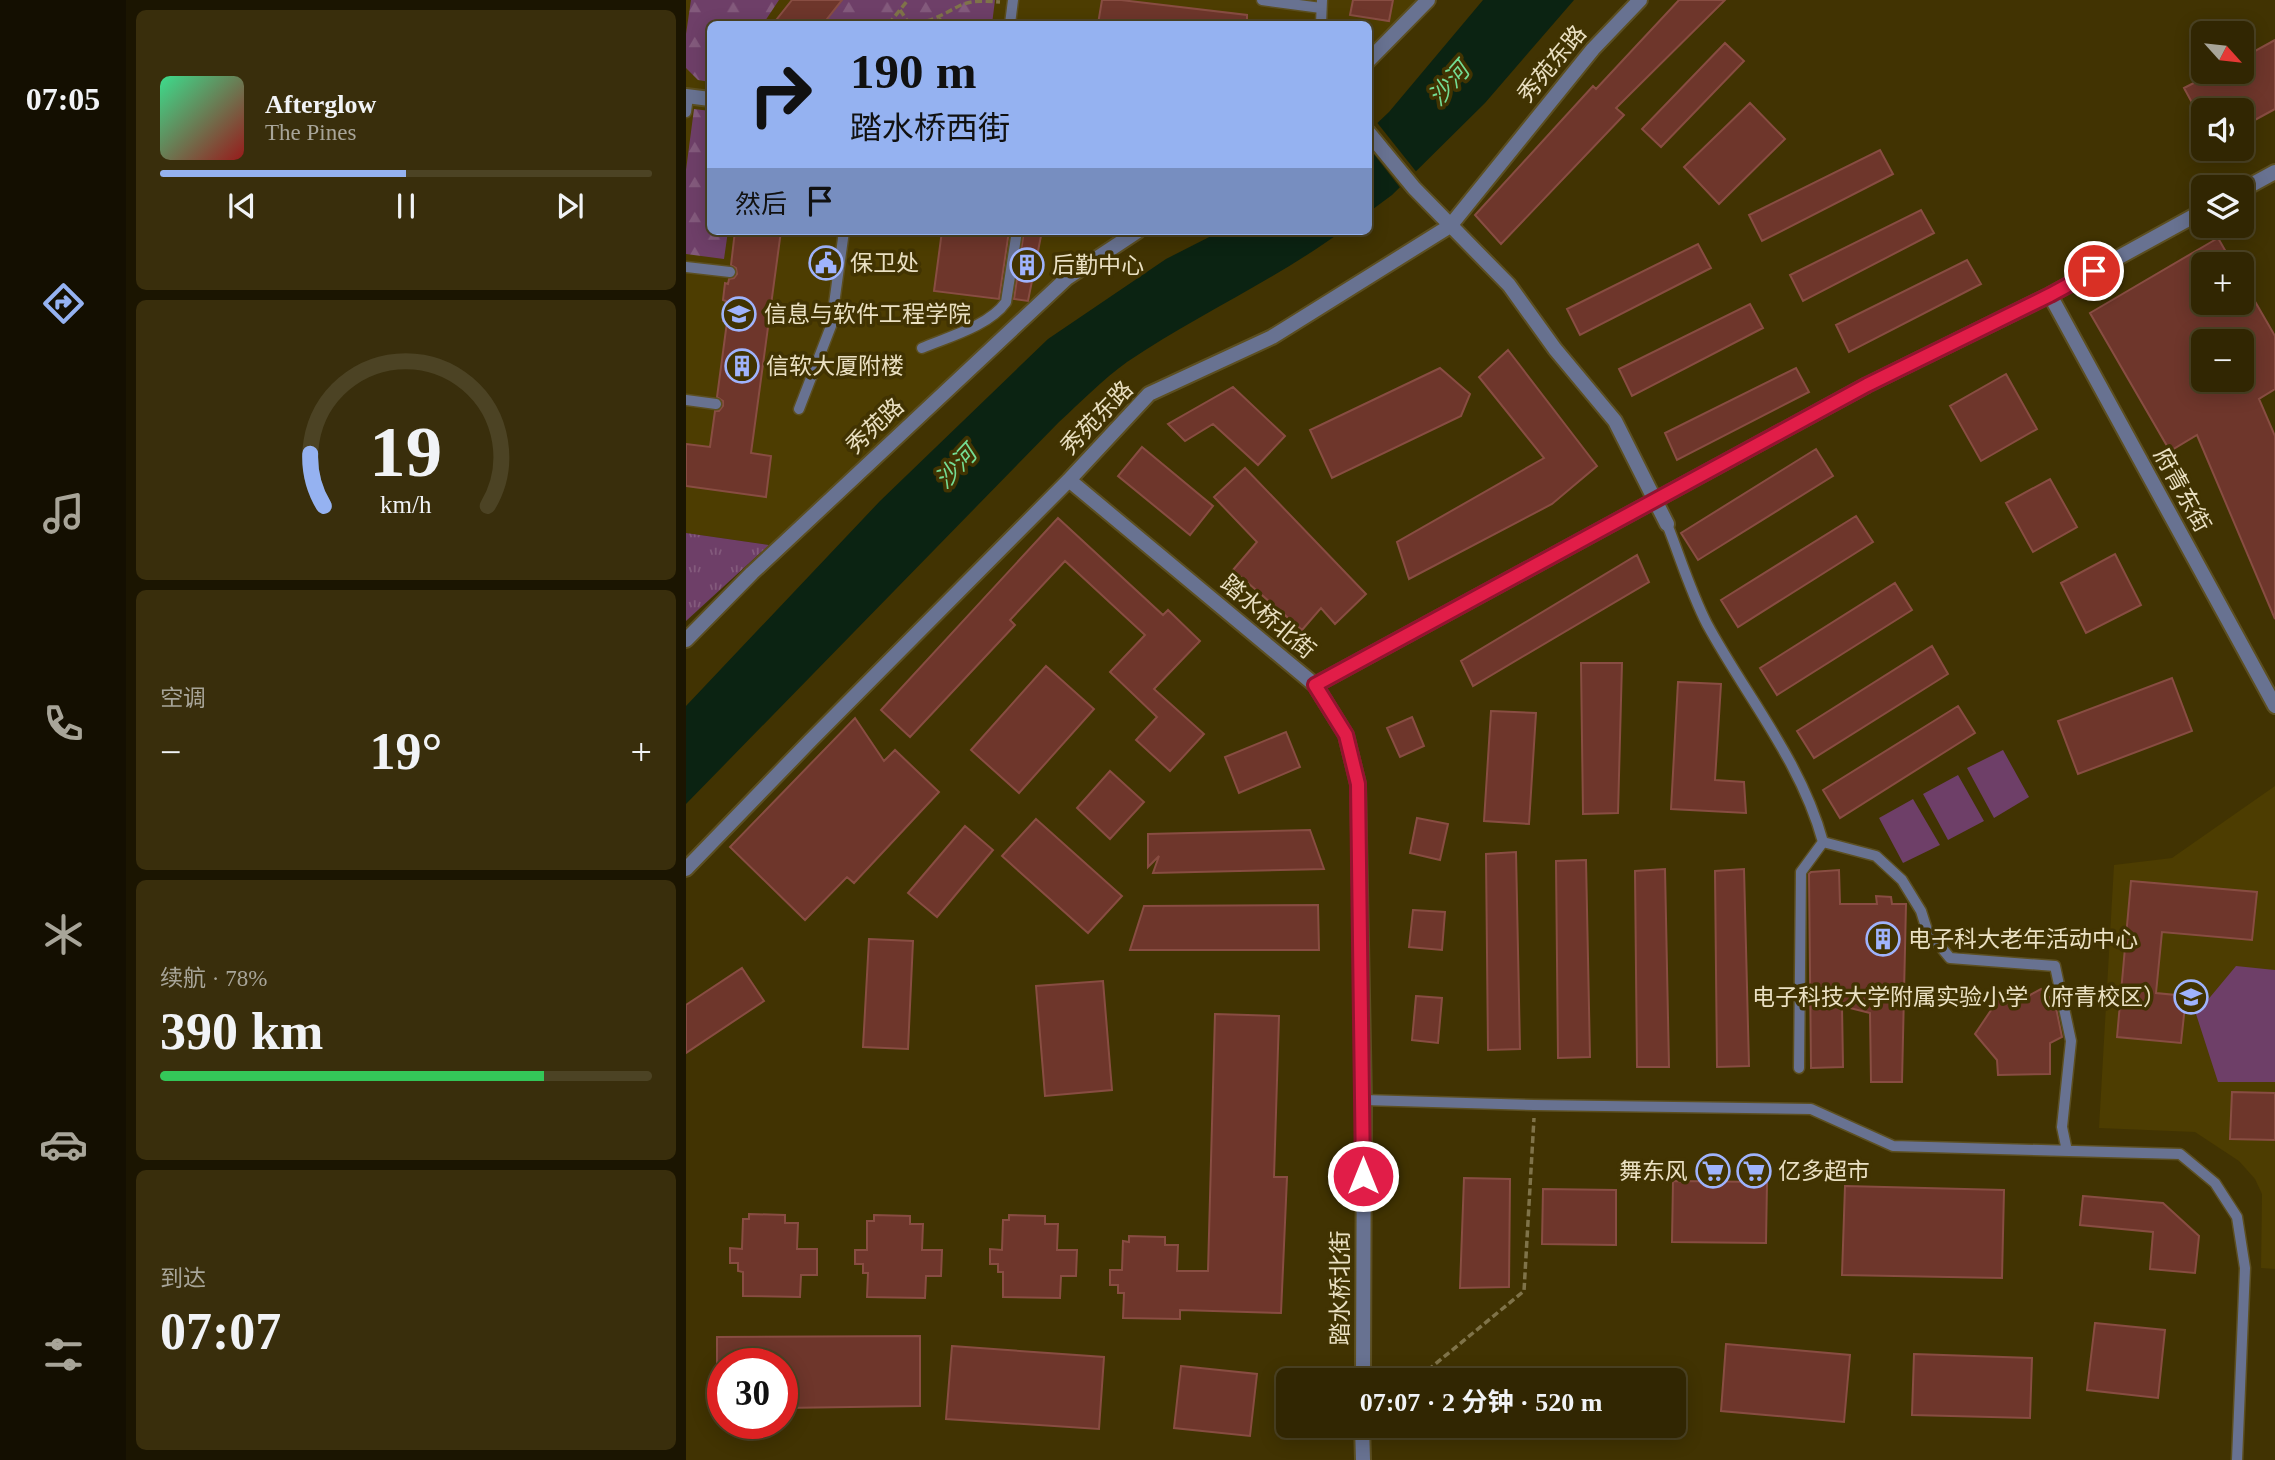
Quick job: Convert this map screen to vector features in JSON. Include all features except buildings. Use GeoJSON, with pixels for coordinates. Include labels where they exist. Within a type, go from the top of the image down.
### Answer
{"type":"FeatureCollection","features":[{"type":"Feature","properties":{"kind":"street"},"geometry":{"type":"LineString","coordinates":[[1372,57],[1428,0]]}},
{"type":"Feature","properties":{"kind":"street","name":"秀苑东路"},"geometry":{"type":"LineString","coordinates":[[686,869],[1069,480],[1149,394],[1272,337],[1450,226],[1592,49],[1640,0]]}},
{"type":"Feature","properties":{"kind":"street"},"geometry":{"type":"LineString","coordinates":[[687,96],[707,99]]}},
{"type":"Feature","properties":{"kind":"street"},"geometry":{"type":"LineString","coordinates":[[1372,137],[1414,188],[1508,285],[1555,349],[1615,421],[1667,524]]}},
{"type":"Feature","properties":{"kind":"street"},"geometry":{"type":"LineString","coordinates":[[2254,183],[2275,172]]}},
{"type":"Feature","properties":{"kind":"street"},"geometry":{"type":"LineString","coordinates":[[1315,685],[1867,385],[2050,295],[2191,218]]}},
{"type":"Feature","properties":{"kind":"street","name":"秀苑路"},"geometry":{"type":"LineString","coordinates":[[686,640],[752,573],[1067,278],[1133,235]]}},
{"type":"Feature","properties":{"kind":"street","name":"府青东街"},"geometry":{"type":"LineString","coordinates":[[2050,295],[2275,706]]}},
{"type":"Feature","properties":{"kind":"street","name":"踏水桥北街"},"geometry":{"type":"LineString","coordinates":[[1069,480],[1315,685],[1346,735],[1358,784],[1363,1100],[1363,1368]]}},
{"type":"Feature","properties":{"kind":"street"},"geometry":{"type":"LineString","coordinates":[[1362,1438],[1363,1460]]}},
{"type":"Feature","properties":{"kind":"lane"},"geometry":{"type":"LineString","coordinates":[[1262,0],[1321,4]]}},
{"type":"Feature","properties":{"kind":"lane"},"geometry":{"type":"LineString","coordinates":[[1010,21],[1013,1]]}},
{"type":"Feature","properties":{"kind":"lane"},"geometry":{"type":"LineString","coordinates":[[686,112],[687,96]]}},
{"type":"Feature","properties":{"kind":"lane"},"geometry":{"type":"LineString","coordinates":[[799,409],[831,326],[843,235]]}},
{"type":"Feature","properties":{"kind":"lane"},"geometry":{"type":"LineString","coordinates":[[922,348],[988,320],[999,311],[1006,302],[1016,235]]}},
{"type":"Feature","properties":{"kind":"lane"},"geometry":{"type":"LineString","coordinates":[[686,267],[730,272]]}},
{"type":"Feature","properties":{"kind":"lane"},"geometry":{"type":"LineString","coordinates":[[686,400],[716,404]]}},
{"type":"Feature","properties":{"kind":"lane"},"geometry":{"type":"LineString","coordinates":[[1667,524],[1706,622],[1781,745],[1816,815],[1823,842]]}},
{"type":"Feature","properties":{"kind":"lane"},"geometry":{"type":"LineString","coordinates":[[1799,1068],[1801,872],[1823,842]]}},
{"type":"Feature","properties":{"kind":"lane"},"geometry":{"type":"LineString","coordinates":[[1823,842],[1876,856],[1902,880],[1921,911],[1927,930],[1950,958],[2055,966],[2071,1041],[2062,1127],[2067,1151]]}},
{"type":"Feature","properties":{"kind":"lane"},"geometry":{"type":"LineString","coordinates":[[1363,1100],[1811,1109],[1893,1146],[2180,1154],[2216,1183],[2237,1217],[2245,1268],[2237,1460]]}},
{"type":"Feature","properties":{"kind":"path"},"geometry":{"type":"LineString","coordinates":[[888,21],[908,0]]}},
{"type":"Feature","properties":{"kind":"path"},"geometry":{"type":"LineString","coordinates":[[928,21],[962,5],[982,1],[1013,1]]}},
{"type":"Feature","properties":{"kind":"path"},"geometry":{"type":"LineString","coordinates":[[900,10],[906,21]]}},
{"type":"Feature","properties":{"kind":"path"},"geometry":{"type":"LineString","coordinates":[[939,21],[943,15]]}},
{"type":"Feature","properties":{"kind":"path"},"geometry":{"type":"LineString","coordinates":[[1430,1368],[1524,1291],[1534,1105]]}},
{"type":"Feature","properties":{"kind":"shaded area"},"geometry":{"type":"Polygon","coordinates":[[[686,0],[1418,0],[1372,47],[1372,21],[707,21],[707,235],[1119,235],[1060,274],[769,545],[686,533],[686,0]]]}},
{"type":"Feature","properties":{"kind":"shaded area","name":"电子科技大学附属实验小学（府青校区）"},"geometry":{"type":"Polygon","coordinates":[[[2275,786],[2275,1269],[2261,1268],[2262,1194],[2255,1179],[2239,1161],[2195,1132],[2099,1128],[2114,865],[2172,858],[2275,786]]]}},
{"type":"Feature","properties":{"kind":"green space"},"geometry":{"type":"Polygon","coordinates":[[[691,0],[779,0],[765,21],[707,21],[707,82],[698,80],[686,68],[686,34],[691,0]]]}},
{"type":"Feature","properties":{"kind":"green space"},"geometry":{"type":"Polygon","coordinates":[[[842,0],[995,0],[992,21],[825,21],[842,0]]]}},
{"type":"Feature","properties":{"kind":"green space"},"geometry":{"type":"Polygon","coordinates":[[[694,109],[707,111],[707,235],[727,235],[724,259],[686,254],[686,170],[694,109]]]}},
{"type":"Feature","properties":{"kind":"green space"},"geometry":{"type":"Polygon","coordinates":[[[686,533],[769,545],[686,621],[686,533]]]}},
{"type":"Feature","properties":{"kind":"green space"},"geometry":{"type":"Polygon","coordinates":[[[2003,750],[2029,797],[1994,818],[1967,768],[2003,750]]]}},
{"type":"Feature","properties":{"kind":"green space"},"geometry":{"type":"Polygon","coordinates":[[[1958,775],[1984,821],[1948,840],[1923,794],[1958,775]]]}},
{"type":"Feature","properties":{"kind":"green space"},"geometry":{"type":"Polygon","coordinates":[[[1913,799],[1940,845],[1903,863],[1879,818],[1913,799]]]}},
{"type":"Feature","properties":{"kind":"green space"},"geometry":{"type":"Polygon","coordinates":[[[2236,966],[2275,970],[2275,1082],[2218,1082],[2196,1014],[2236,966]]]}},
{"type":"Feature","properties":{"kind":"water","name":"沙河"},"geometry":{"type":"Polygon","coordinates":[[[1483,0],[1574,0],[1485,103],[1392,195],[1372,210],[1372,128],[1389,112],[1483,0]]]}},
{"type":"Feature","properties":{"kind":"water","name":"沙河"},"geometry":{"type":"Polygon","coordinates":[[[1213,235],[1336,235],[1290,266],[1154,345],[1101,383],[1059,422],[686,804],[686,706],[880,501],[1048,339],[1166,259],[1213,235]]]}},
{"type":"Feature","properties":{"kind":"pier"},"geometry":{"type":"Polygon","coordinates":[[[1375,120],[1418,174],[1402,190],[1372,152],[1372,123],[1375,120]]]}},
{"type":"Feature","properties":{"kind":"place","name":"保卫处"},"geometry":{"type":"Point","coordinates":[826,263]}},
{"type":"Feature","properties":{"kind":"place","name":"后勤中心"},"geometry":{"type":"Point","coordinates":[1027,265]}},
{"type":"Feature","properties":{"kind":"place","name":"信息与软件工程学院"},"geometry":{"type":"Point","coordinates":[739,314]}},
{"type":"Feature","properties":{"kind":"place","name":"信软大厦附楼"},"geometry":{"type":"Point","coordinates":[742,366]}},
{"type":"Feature","properties":{"kind":"place","name":"电子科大老年活动中心"},"geometry":{"type":"Point","coordinates":[1883,939]}},
{"type":"Feature","properties":{"kind":"place","name":"电子科技大学附属实验小学（府青校区）"},"geometry":{"type":"Point","coordinates":[2191,997]}},
{"type":"Feature","properties":{"kind":"place","name":"舞东风"},"geometry":{"type":"Point","coordinates":[1713,1171]}},
{"type":"Feature","properties":{"kind":"place","name":"亿多超市"},"geometry":{"type":"Point","coordinates":[1754,1171]}},
{"type":"Feature","properties":{"kind":"route"},"geometry":{"type":"LineString","coordinates":[[1363,1176],[1358,784],[1346,735],[1315,685],[1867,385],[2094,271]]}}]}
